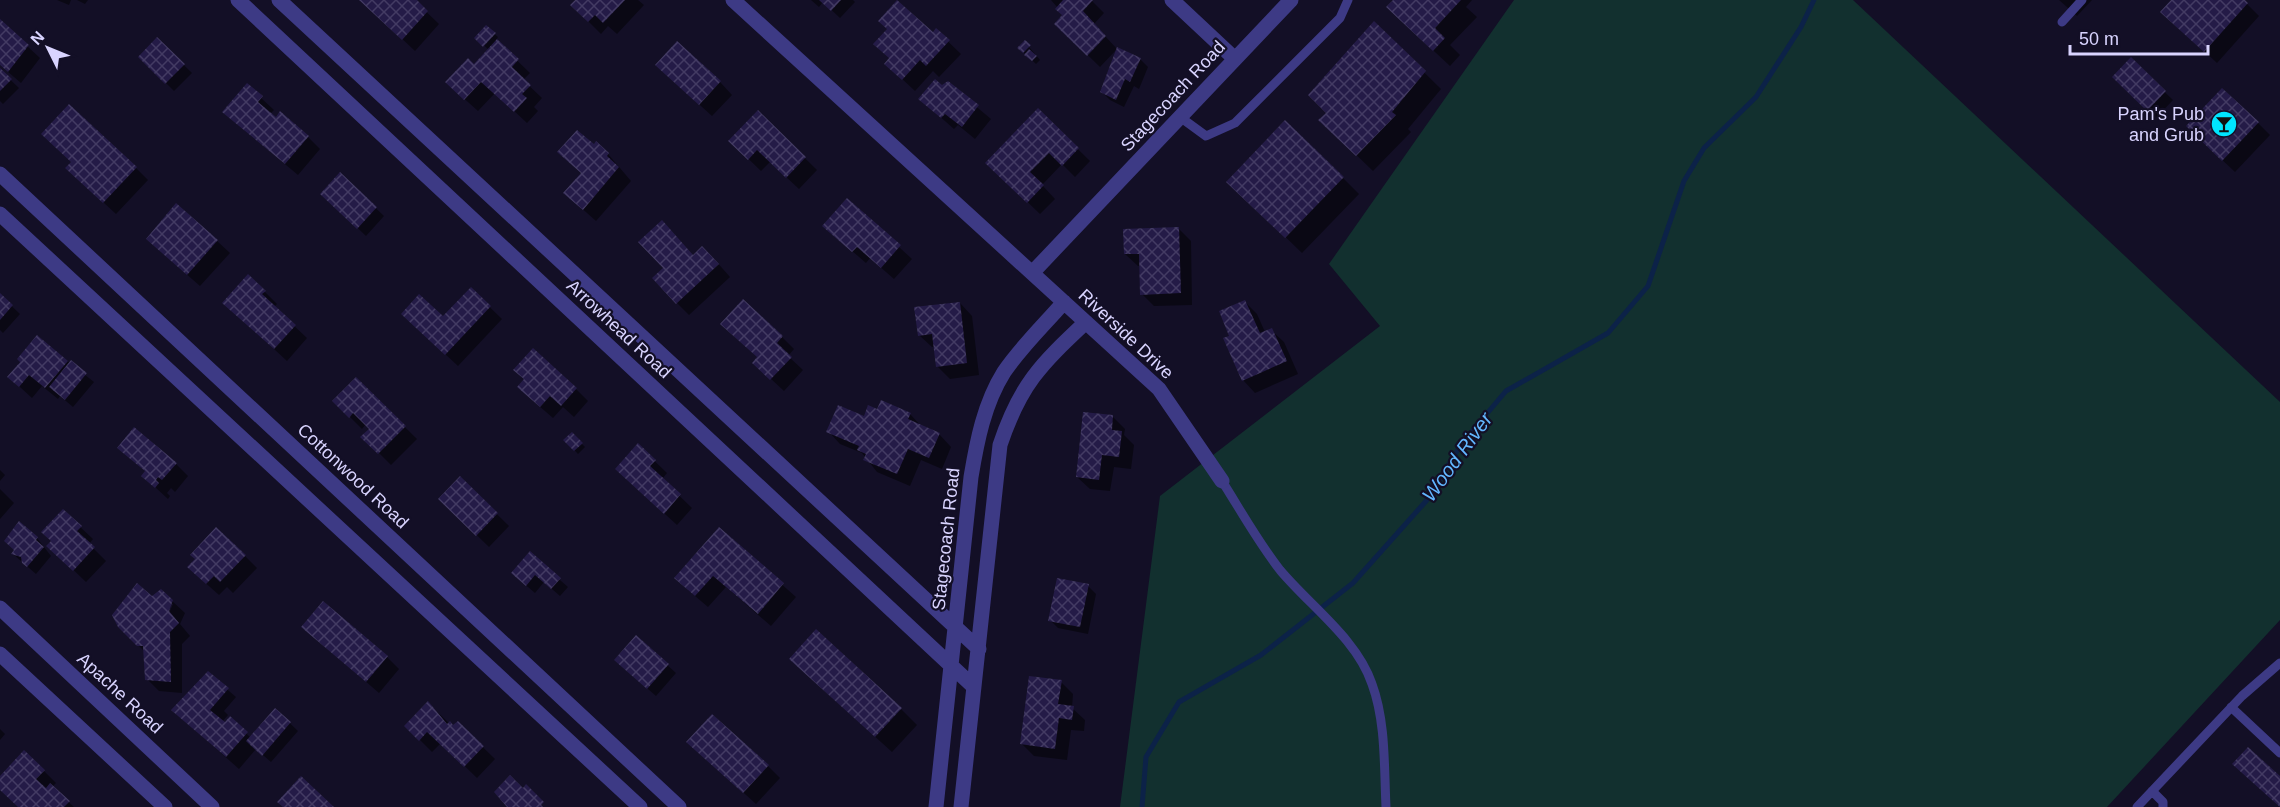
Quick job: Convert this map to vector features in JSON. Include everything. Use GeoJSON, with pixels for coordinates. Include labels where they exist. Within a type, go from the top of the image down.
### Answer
{"type":"FeatureCollection","features":[{"type":"Feature","properties":{"kind":"street","name":"Arrowhead Road"},"geometry":{"type":"LineString","coordinates":[[238,0],[974,687]]}},
{"type":"Feature","properties":{"kind":"street","name":"Arrowhead Road"},"geometry":{"type":"LineString","coordinates":[[279,0],[979,649]]}},
{"type":"Feature","properties":{"kind":"street","name":"Riverside Drive"},"geometry":{"type":"LineString","coordinates":[[734,0],[1159,389],[1222,481]]}},
{"type":"Feature","properties":{"kind":"street"},"geometry":{"type":"LineString","coordinates":[[1172,0],[1235,59]]}},
{"type":"Feature","properties":{"kind":"street","name":"Stagecoach Road"},"geometry":{"type":"LineString","coordinates":[[1033,272],[1291,0]]}},
{"type":"Feature","properties":{"kind":"street","name":"Cottonwood Road"},"geometry":{"type":"LineString","coordinates":[[0,174],[679,807]]}},
{"type":"Feature","properties":{"kind":"street"},"geometry":{"type":"LineString","coordinates":[[0,214],[640,807]]}},
{"type":"Feature","properties":{"kind":"street","name":"Stagecoach Road"},"geometry":{"type":"LineString","coordinates":[[936,807],[971,477],[988,404],[1005,372],[1064,302]]}},
{"type":"Feature","properties":{"kind":"street"},"geometry":{"type":"LineString","coordinates":[[961,807],[1000,445],[1010,414],[1024,387],[1051,355],[1086,322]]}},
{"type":"Feature","properties":{"kind":"street","name":"Apache Road"},"geometry":{"type":"LineString","coordinates":[[0,608],[212,807]]}},
{"type":"Feature","properties":{"kind":"street"},"geometry":{"type":"LineString","coordinates":[[0,654],[165,807]]}},
{"type":"Feature","properties":{"kind":"lane"},"geometry":{"type":"LineString","coordinates":[[1180,117],[1206,136],[1235,123],[1340,18],[1348,0]]}},
{"type":"Feature","properties":{"kind":"lane"},"geometry":{"type":"LineString","coordinates":[[2062,22],[2082,0]]}},
{"type":"Feature","properties":{"kind":"lane","name":"Riverside Drive"},"geometry":{"type":"LineString","coordinates":[[1222,481],[1258,540],[1290,580],[1338,633],[1358,658],[1372,682],[1382,739],[1386,807]]}},
{"type":"Feature","properties":{"kind":"lane"},"geometry":{"type":"LineString","coordinates":[[2137,807],[2231,707],[2274,665],[2280,663]]}},
{"type":"Feature","properties":{"kind":"lane"},"geometry":{"type":"LineString","coordinates":[[2231,707],[2280,753]]}},
{"type":"Feature","properties":{"kind":"lane"},"geometry":{"type":"LineString","coordinates":[[2152,791],[2163,802],[2163,807]]}},
{"type":"Feature","properties":{"kind":"green space"},"geometry":{"type":"Polygon","coordinates":[[[1514,0],[1853,0],[2280,402],[2280,620],[2107,807],[1120,807],[1160,496],[1380,326],[1329,264],[1514,0]]]}},
{"type":"Feature","properties":{"kind":"building"},"geometry":{"type":"Polygon","coordinates":[[[359,0],[417,0],[428,11],[402,40],[359,0]]]}},
{"type":"Feature","properties":{"kind":"building"},"geometry":{"type":"Polygon","coordinates":[[[575,0],[625,0],[603,23],[595,15],[588,22],[570,5],[575,0]]]}},
{"type":"Feature","properties":{"kind":"building"},"geometry":{"type":"Polygon","coordinates":[[[819,0],[841,0],[831,11],[819,0]]]}},
{"type":"Feature","properties":{"kind":"building"},"geometry":{"type":"Polygon","coordinates":[[[897,0],[933,32],[936,28],[950,40],[926,66],[920,60],[902,80],[884,64],[889,58],[873,44],[887,29],[878,21],[897,0]]]}},
{"type":"Feature","properties":{"kind":"building"},"geometry":{"type":"Polygon","coordinates":[[[1063,0],[1093,0],[1083,11],[1106,36],[1087,56],[1054,24],[1062,15],[1055,9],[1063,0]]]}},
{"type":"Feature","properties":{"kind":"building"},"geometry":{"type":"Polygon","coordinates":[[[1393,0],[1461,0],[1435,28],[1445,38],[1433,51],[1386,7],[1393,0]]]}},
{"type":"Feature","properties":{"kind":"building"},"geometry":{"type":"Polygon","coordinates":[[[2171,0],[2245,0],[2248,3],[2204,52],[2160,12],[2171,0]]]}},
{"type":"Feature","properties":{"kind":"building"},"geometry":{"type":"Polygon","coordinates":[[[0,19],[29,45],[8,72],[0,65],[0,19]]]}},
{"type":"Feature","properties":{"kind":"building"},"geometry":{"type":"Polygon","coordinates":[[[1374,21],[1426,71],[1392,112],[1396,115],[1356,156],[1318,120],[1326,113],[1308,95],[1374,21]]]}},
{"type":"Feature","properties":{"kind":"building"},"geometry":{"type":"Polygon","coordinates":[[[486,25],[496,33],[483,47],[474,38],[486,25]]]}},
{"type":"Feature","properties":{"kind":"building"},"geometry":{"type":"Polygon","coordinates":[[[157,37],[185,64],[165,84],[138,57],[157,37]]]}},
{"type":"Feature","properties":{"kind":"building"},"geometry":{"type":"Polygon","coordinates":[[[497,39],[519,59],[512,67],[531,85],[522,94],[527,98],[514,112],[481,82],[464,100],[445,82],[468,58],[474,64],[497,39]]]}},
{"type":"Feature","properties":{"kind":"building"},"geometry":{"type":"Polygon","coordinates":[[[1025,40],[1031,45],[1023,53],[1017,48],[1025,40]]]}},
{"type":"Feature","properties":{"kind":"building"},"geometry":{"type":"Polygon","coordinates":[[[677,41],[721,81],[699,105],[655,65],[677,41]]]}},
{"type":"Feature","properties":{"kind":"building"},"geometry":{"type":"Polygon","coordinates":[[[1117,47],[1141,58],[1130,82],[1125,79],[1116,100],[1100,92],[1117,47]]]}},
{"type":"Feature","properties":{"kind":"building"},"geometry":{"type":"Polygon","coordinates":[[[1029,49],[1037,56],[1032,61],[1024,55],[1029,49]]]}},
{"type":"Feature","properties":{"kind":"building"},"geometry":{"type":"Polygon","coordinates":[[[2131,57],[2166,91],[2147,111],[2112,77],[2131,57]]]}},
{"type":"Feature","properties":{"kind":"building"},"geometry":{"type":"Polygon","coordinates":[[[0,68],[12,79],[0,91],[0,68]]]}},
{"type":"Feature","properties":{"kind":"building"},"geometry":{"type":"Polygon","coordinates":[[[935,79],[942,85],[948,81],[979,105],[962,127],[945,114],[941,118],[918,99],[935,79]]]}},
{"type":"Feature","properties":{"kind":"building"},"geometry":{"type":"Polygon","coordinates":[[[247,83],[263,96],[258,102],[276,117],[280,111],[309,136],[285,164],[222,112],[247,83]]]}},
{"type":"Feature","properties":{"kind":"building"},"geometry":{"type":"Polygon","coordinates":[[[2222,88],[2259,122],[2222,161],[2186,126],[2222,88]]]}},
{"type":"Feature","properties":{"kind":"building"},"geometry":{"type":"Polygon","coordinates":[[[69,104],[137,167],[103,203],[65,168],[71,162],[41,134],[69,104]]]}},
{"type":"Feature","properties":{"kind":"building"},"geometry":{"type":"Polygon","coordinates":[[[1038,108],[1079,148],[1062,166],[1049,153],[1030,172],[1044,185],[1027,203],[985,163],[1038,108]]]}},
{"type":"Feature","properties":{"kind":"building"},"geometry":{"type":"Polygon","coordinates":[[[758,110],[806,157],[786,178],[757,150],[748,160],[728,141],[758,110]]]}},
{"type":"Feature","properties":{"kind":"building"},"geometry":{"type":"Polygon","coordinates":[[[1285,120],[1344,177],[1285,238],[1226,182],[1285,120]]]}},
{"type":"Feature","properties":{"kind":"building"},"geometry":{"type":"Polygon","coordinates":[[[577,130],[594,144],[596,141],[619,167],[583,210],[563,193],[581,173],[557,152],[577,130]]]}},
{"type":"Feature","properties":{"kind":"building"},"geometry":{"type":"Polygon","coordinates":[[[340,172],[377,207],[357,229],[320,194],[340,172]]]}},
{"type":"Feature","properties":{"kind":"building"},"geometry":{"type":"Polygon","coordinates":[[[847,198],[901,245],[881,268],[857,247],[852,252],[822,226],[847,198]]]}},
{"type":"Feature","properties":{"kind":"building"},"geometry":{"type":"Polygon","coordinates":[[[176,203],[218,240],[187,275],[146,239],[176,203]]]}},
{"type":"Feature","properties":{"kind":"building"},"geometry":{"type":"Polygon","coordinates":[[[662,220],[693,255],[702,246],[719,264],[676,304],[652,278],[663,268],[638,242],[662,220]]]}},
{"type":"Feature","properties":{"kind":"building"},"geometry":{"type":"Polygon","coordinates":[[[1179,227],[1181,293],[1140,295],[1139,254],[1124,254],[1123,229],[1179,227]]]}},
{"type":"Feature","properties":{"kind":"building"},"geometry":{"type":"Polygon","coordinates":[[[248,274],[266,291],[262,294],[296,325],[274,349],[222,303],[248,274]]]}},
{"type":"Feature","properties":{"kind":"building"},"geometry":{"type":"Polygon","coordinates":[[[471,287],[491,306],[445,355],[401,314],[419,294],[443,316],[471,287]]]}},
{"type":"Feature","properties":{"kind":"building"},"geometry":{"type":"Polygon","coordinates":[[[0,293],[13,305],[0,320],[0,293]]]}},
{"type":"Feature","properties":{"kind":"building"},"geometry":{"type":"Polygon","coordinates":[[[743,299],[783,336],[777,343],[792,357],[770,380],[752,363],[757,357],[720,324],[743,299]]]}},
{"type":"Feature","properties":{"kind":"building"},"geometry":{"type":"Polygon","coordinates":[[[1245,300],[1260,333],[1272,328],[1287,361],[1242,381],[1223,338],[1229,336],[1219,311],[1245,300]]]}},
{"type":"Feature","properties":{"kind":"building"},"geometry":{"type":"Polygon","coordinates":[[[960,302],[967,363],[936,367],[932,334],[918,336],[914,307],[960,302]]]}},
{"type":"Feature","properties":{"kind":"building"},"geometry":{"type":"Polygon","coordinates":[[[37,335],[68,361],[45,388],[29,375],[19,387],[7,377],[20,362],[17,359],[37,335]]]}},
{"type":"Feature","properties":{"kind":"building"},"geometry":{"type":"Polygon","coordinates":[[[533,348],[577,388],[561,406],[550,396],[540,407],[517,387],[524,379],[513,370],[533,348]]]}},
{"type":"Feature","properties":{"kind":"building"},"geometry":{"type":"Polygon","coordinates":[[[71,360],[87,373],[65,400],[49,387],[71,360]]]}},
{"type":"Feature","properties":{"kind":"building"},"geometry":{"type":"Polygon","coordinates":[[[356,377],[406,426],[378,454],[360,437],[369,429],[353,413],[349,418],[332,401],[356,377]]]}},
{"type":"Feature","properties":{"kind":"building"},"geometry":{"type":"Polygon","coordinates":[[[881,400],[911,413],[908,419],[940,433],[929,458],[908,449],[897,474],[863,460],[866,454],[857,450],[859,446],[826,432],[838,405],[864,416],[868,405],[877,409],[881,400]]]}},
{"type":"Feature","properties":{"kind":"building"},"geometry":{"type":"Polygon","coordinates":[[[1083,412],[1113,415],[1112,430],[1122,431],[1119,457],[1102,455],[1099,480],[1076,477],[1083,412]]]}},
{"type":"Feature","properties":{"kind":"building"},"geometry":{"type":"Polygon","coordinates":[[[134,427],[177,463],[162,480],[158,477],[156,480],[159,483],[155,488],[141,476],[145,471],[117,448],[134,427]]]}},
{"type":"Feature","properties":{"kind":"building"},"geometry":{"type":"Polygon","coordinates":[[[572,432],[583,443],[574,451],[563,440],[572,432]]]}},
{"type":"Feature","properties":{"kind":"building"},"geometry":{"type":"Polygon","coordinates":[[[638,443],[656,460],[650,466],[681,494],[664,514],[615,469],[638,443]]]}},
{"type":"Feature","properties":{"kind":"building"},"geometry":{"type":"Polygon","coordinates":[[[460,476],[498,513],[476,536],[438,499],[460,476]]]}},
{"type":"Feature","properties":{"kind":"building"},"geometry":{"type":"Polygon","coordinates":[[[63,509],[82,526],[77,531],[95,547],[73,571],[46,546],[51,541],[41,532],[63,509]]]}},
{"type":"Feature","properties":{"kind":"building"},"geometry":{"type":"Polygon","coordinates":[[[19,521],[38,537],[36,540],[44,547],[27,567],[22,563],[21,557],[11,554],[14,550],[4,541],[19,521]]]}},
{"type":"Feature","properties":{"kind":"building"},"geometry":{"type":"Polygon","coordinates":[[[216,527],[246,555],[220,582],[214,576],[206,584],[187,567],[195,559],[190,555],[216,527]]]}},
{"type":"Feature","properties":{"kind":"building"},"geometry":{"type":"Polygon","coordinates":[[[719,527],[784,583],[758,614],[713,576],[695,596],[674,578],[719,527]]]}},
{"type":"Feature","properties":{"kind":"building"},"geometry":{"type":"Polygon","coordinates":[[[530,551],[561,578],[551,589],[535,575],[526,586],[511,573],[530,551]]]}},
{"type":"Feature","properties":{"kind":"building"},"geometry":{"type":"Polygon","coordinates":[[[1057,578],[1089,584],[1080,627],[1048,621],[1057,578]]]}},
{"type":"Feature","properties":{"kind":"building"},"geometry":{"type":"Polygon","coordinates":[[[137,583],[152,596],[161,589],[173,600],[169,611],[179,623],[170,632],[171,682],[145,680],[143,646],[137,646],[118,627],[112,615],[137,583]]]}},
{"type":"Feature","properties":{"kind":"building"},"geometry":{"type":"Polygon","coordinates":[[[323,601],[388,656],[366,682],[301,627],[323,601]]]}},
{"type":"Feature","properties":{"kind":"building"},"geometry":{"type":"Polygon","coordinates":[[[816,629],[902,708],[875,737],[789,659],[816,629]]]}},
{"type":"Feature","properties":{"kind":"building"},"geometry":{"type":"Polygon","coordinates":[[[636,635],[669,664],[647,689],[614,660],[636,635]]]}},
{"type":"Feature","properties":{"kind":"building"},"geometry":{"type":"Polygon","coordinates":[[[208,671],[229,688],[210,710],[225,722],[230,716],[248,732],[226,757],[171,710],[208,671]]]}},
{"type":"Feature","properties":{"kind":"building"},"geometry":{"type":"Polygon","coordinates":[[[1029,676],[1062,680],[1058,704],[1074,706],[1072,720],[1059,718],[1055,749],[1020,744],[1029,676]]]}},
{"type":"Feature","properties":{"kind":"building"},"geometry":{"type":"Polygon","coordinates":[[[428,701],[447,724],[450,721],[453,725],[458,721],[484,746],[464,767],[427,732],[419,741],[404,726],[428,701]]]}},
{"type":"Feature","properties":{"kind":"building"},"geometry":{"type":"Polygon","coordinates":[[[275,708],[291,722],[262,756],[246,741],[275,708]]]}},
{"type":"Feature","properties":{"kind":"building"},"geometry":{"type":"Polygon","coordinates":[[[712,714],[769,765],[743,793],[686,742],[712,714]]]}},
{"type":"Feature","properties":{"kind":"building"},"geometry":{"type":"Polygon","coordinates":[[[2248,747],[2280,776],[2280,807],[2232,764],[2248,747]]]}},
{"type":"Feature","properties":{"kind":"building"},"geometry":{"type":"Polygon","coordinates":[[[24,750],[45,770],[36,779],[46,788],[50,783],[70,801],[64,807],[18,807],[0,790],[0,776],[24,750]]]}},
{"type":"Feature","properties":{"kind":"building"},"geometry":{"type":"Polygon","coordinates":[[[510,775],[523,788],[526,784],[544,802],[541,805],[543,807],[507,807],[494,792],[510,775]]]}},
{"type":"Feature","properties":{"kind":"building"},"geometry":{"type":"Polygon","coordinates":[[[301,776],[334,807],[283,807],[277,802],[301,776]]]}},
{"type":"Feature","properties":{"kind":"waterway","name":"Wood River"},"geometry":{"type":"LineString","coordinates":[[1142,807],[1146,757],[1179,702],[1261,655],[1353,583],[1427,500],[1462,443],[1506,391],[1608,333],[1648,286],[1684,181],[1704,148],[1756,97],[1801,27],[1814,0]]}},
{"type":"Feature","properties":{"kind":"place","name":"Pam's Pub and Grub"},"geometry":{"type":"Point","coordinates":[2224,124]}}]}
